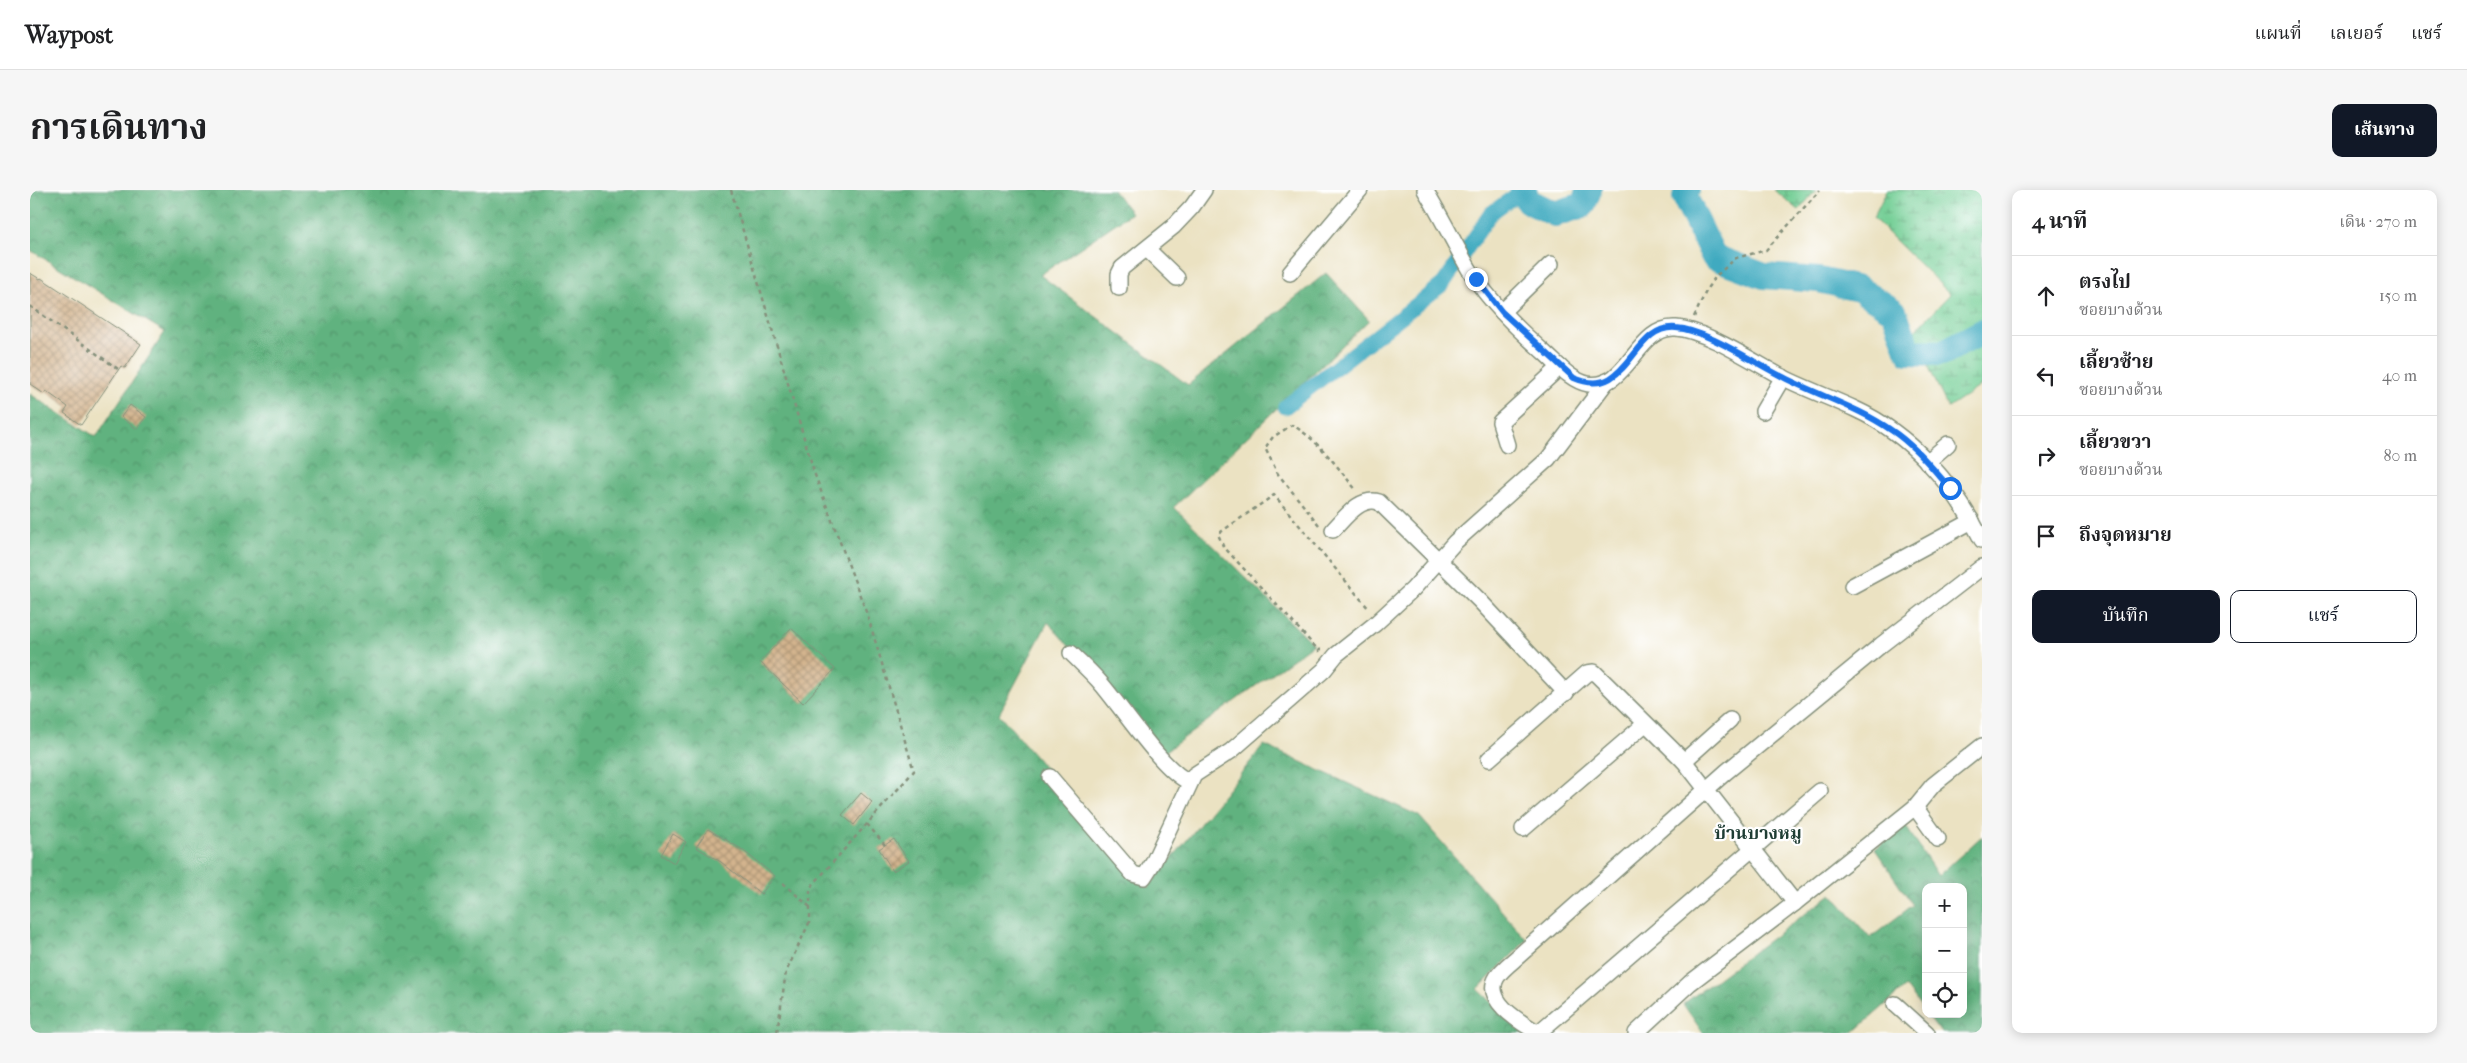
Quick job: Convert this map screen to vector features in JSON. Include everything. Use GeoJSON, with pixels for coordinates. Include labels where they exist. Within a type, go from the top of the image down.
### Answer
{"type":"FeatureCollection","features":[{"type":"Feature","properties":{"kind":"street"},"geometry":{"type":"LineString","coordinates":[[1119,288],[1119,274],[1122,268],[1148,250],[1192,208],[1204,190]]}},
{"type":"Feature","properties":{"kind":"street"},"geometry":{"type":"LineString","coordinates":[[1290,273],[1360,190]]}},
{"type":"Feature","properties":{"kind":"street"},"geometry":{"type":"LineString","coordinates":[[1425,190],[1470,271],[1502,312],[1574,378],[1587,384],[1607,381]]}},
{"type":"Feature","properties":{"kind":"street"},"geometry":{"type":"LineString","coordinates":[[1148,250],[1177,278]]}},
{"type":"Feature","properties":{"kind":"street"},"geometry":{"type":"LineString","coordinates":[[1502,312],[1551,264]]}},
{"type":"Feature","properties":{"kind":"street"},"geometry":{"type":"LineString","coordinates":[[1050,777],[1132,874],[1139,877],[1144,876],[1153,863],[1190,782],[1198,771],[1231,752],[1324,670],[1336,655],[1375,624],[1455,542],[1548,459],[1607,381],[1618,374],[1653,334],[1676,328],[1728,348],[1783,377],[1857,410],[1891,430],[1927,462],[1950,488],[1982,540]]}},
{"type":"Feature","properties":{"kind":"street"},"geometry":{"type":"LineString","coordinates":[[1507,445],[1500,422],[1560,367]]}},
{"type":"Feature","properties":{"kind":"street"},"geometry":{"type":"LineString","coordinates":[[1763,411],[1783,377]]}},
{"type":"Feature","properties":{"kind":"street"},"geometry":{"type":"LineString","coordinates":[[1927,462],[1948,444]]}},
{"type":"Feature","properties":{"kind":"street"},"geometry":{"type":"LineString","coordinates":[[1333,530],[1356,508],[1366,502],[1379,502],[1480,601],[1566,693]]}},
{"type":"Feature","properties":{"kind":"street"},"geometry":{"type":"LineString","coordinates":[[1852,586],[1972,521]]}},
{"type":"Feature","properties":{"kind":"street"},"geometry":{"type":"LineString","coordinates":[[1820,791],[1538,1033],[1518,1020],[1498,1000],[1494,990],[1496,978],[1705,787],[1881,645],[1982,567]]}},
{"type":"Feature","properties":{"kind":"street"},"geometry":{"type":"LineString","coordinates":[[1071,653],[1098,679],[1163,760],[1177,775],[1190,782]]}},
{"type":"Feature","properties":{"kind":"street"},"geometry":{"type":"LineString","coordinates":[[1490,760],[1587,673],[1594,672],[1687,765],[1795,903]]}},
{"type":"Feature","properties":{"kind":"street"},"geometry":{"type":"LineString","coordinates":[[1687,765],[1730,720]]}},
{"type":"Feature","properties":{"kind":"street"},"geometry":{"type":"LineString","coordinates":[[1523,829],[1645,724]]}},
{"type":"Feature","properties":{"kind":"street"},"geometry":{"type":"LineString","coordinates":[[1636,1033],[1690,983],[1795,903],[1915,807],[1933,785],[1982,746]]}},
{"type":"Feature","properties":{"kind":"street"},"geometry":{"type":"LineString","coordinates":[[1915,807],[1938,839]]}},
{"type":"Feature","properties":{"kind":"street"},"geometry":{"type":"LineString","coordinates":[[1895,1004],[1927,1033]]}},
{"type":"Feature","properties":{"kind":"path"},"geometry":{"type":"LineString","coordinates":[[731,190],[814,475],[868,617],[914,771],[810,888],[810,921],[786,972],[777,1033]]}},
{"type":"Feature","properties":{"kind":"path"},"geometry":{"type":"LineString","coordinates":[[1688,332],[1708,287],[1717,275],[1736,258],[1766,250],[1820,190]]}},
{"type":"Feature","properties":{"kind":"path"},"geometry":{"type":"LineString","coordinates":[[30,306],[118,368]]}},
{"type":"Feature","properties":{"kind":"path"},"geometry":{"type":"LineString","coordinates":[[1333,530],[1327,535],[1278,474],[1265,448],[1273,437],[1292,425],[1304,432],[1322,449],[1366,502]]}},
{"type":"Feature","properties":{"kind":"path"},"geometry":{"type":"LineString","coordinates":[[1326,645],[1319,651],[1223,546],[1218,534],[1274,495],[1367,605],[1375,624]]}},
{"type":"Feature","properties":{"kind":"path"},"geometry":{"type":"LineString","coordinates":[[867,824],[885,845]]}},
{"type":"Feature","properties":{"kind":"path"},"geometry":{"type":"LineString","coordinates":[[783,882],[810,907]]}},
{"type":"Feature","properties":{"kind":"green space"},"geometry":{"type":"Polygon","coordinates":[[[30,190],[1113,190],[1131,213],[1040,275],[1188,385],[1326,273],[1369,320],[1174,507],[1313,644],[1162,754],[1048,622],[999,714],[1148,888],[1264,745],[1419,816],[1527,940],[1478,989],[1524,1033],[30,1033],[30,394],[96,437],[165,332],[30,250],[30,190]]]}},
{"type":"Feature","properties":{"kind":"green space"},"geometry":{"type":"Polygon","coordinates":[[[1774,190],[1816,190],[1799,210],[1774,190]]]}},
{"type":"Feature","properties":{"kind":"green space"},"geometry":{"type":"Polygon","coordinates":[[[1887,190],[1982,190],[1982,385],[1948,408],[1913,333],[1950,294],[1873,218],[1887,190]]]}},
{"type":"Feature","properties":{"kind":"green space"},"geometry":{"type":"Polygon","coordinates":[[[1905,825],[1938,876],[1982,836],[1982,1033],[1941,1033],[1930,1018],[1967,1018],[1967,883],[1922,883],[1922,1008],[1906,987],[1853,1033],[1703,1033],[1683,1004],[1832,894],[1870,938],[1913,905],[1875,849],[1905,825]]]}},
{"type":"Feature","properties":{"kind":"building"},"geometry":{"type":"Polygon","coordinates":[[[30,273],[41,278],[141,344],[125,368],[121,366],[81,425],[64,413],[68,407],[46,391],[44,394],[30,384],[30,273]]]}},
{"type":"Feature","properties":{"kind":"building"},"geometry":{"type":"Polygon","coordinates":[[[130,405],[146,417],[137,429],[121,417],[130,405]]]}},
{"type":"Feature","properties":{"kind":"building"},"geometry":{"type":"Polygon","coordinates":[[[791,628],[835,669],[803,703],[760,662],[791,628]]]}},
{"type":"Feature","properties":{"kind":"building"},"geometry":{"type":"Polygon","coordinates":[[[861,793],[872,802],[854,825],[842,815],[861,793]]]}},
{"type":"Feature","properties":{"kind":"building"},"geometry":{"type":"Polygon","coordinates":[[[708,829],[741,849],[775,876],[761,894],[721,862],[696,847],[708,829]]]}},
{"type":"Feature","properties":{"kind":"building"},"geometry":{"type":"Polygon","coordinates":[[[673,834],[686,842],[674,863],[661,855],[673,834]]]}},
{"type":"Feature","properties":{"kind":"building"},"geometry":{"type":"Polygon","coordinates":[[[894,839],[909,861],[893,871],[879,849],[894,839]]]}},
{"type":"Feature","properties":{"kind":"waterway"},"geometry":{"type":"LineString","coordinates":[[1285,407],[1443,284],[1491,213],[1523,190]]}},
{"type":"Feature","properties":{"kind":"waterway"},"geometry":{"type":"LineString","coordinates":[[1523,190],[1528,201],[1555,214],[1583,205],[1589,190]]}},
{"type":"Feature","properties":{"kind":"waterway"},"geometry":{"type":"LineString","coordinates":[[1687,190],[1685,197],[1714,257],[1764,276],[1819,280],[1859,289],[1894,311],[1909,352],[1942,353],[1982,332]]}},
{"type":"Feature","properties":{"kind":"district","name":"บ้านบางหมู"},"geometry":{"type":"Point","coordinates":[1758,833]}},
{"type":"Feature","properties":{"kind":"route"},"geometry":{"type":"LineString","coordinates":[[1476,279],[1502,312],[1518,328],[1560,367],[1574,378],[1587,384],[1607,381],[1618,374],[1653,334],[1676,328],[1699,334],[1783,377],[1857,410],[1891,430],[1927,462],[1950,488]]}}]}
